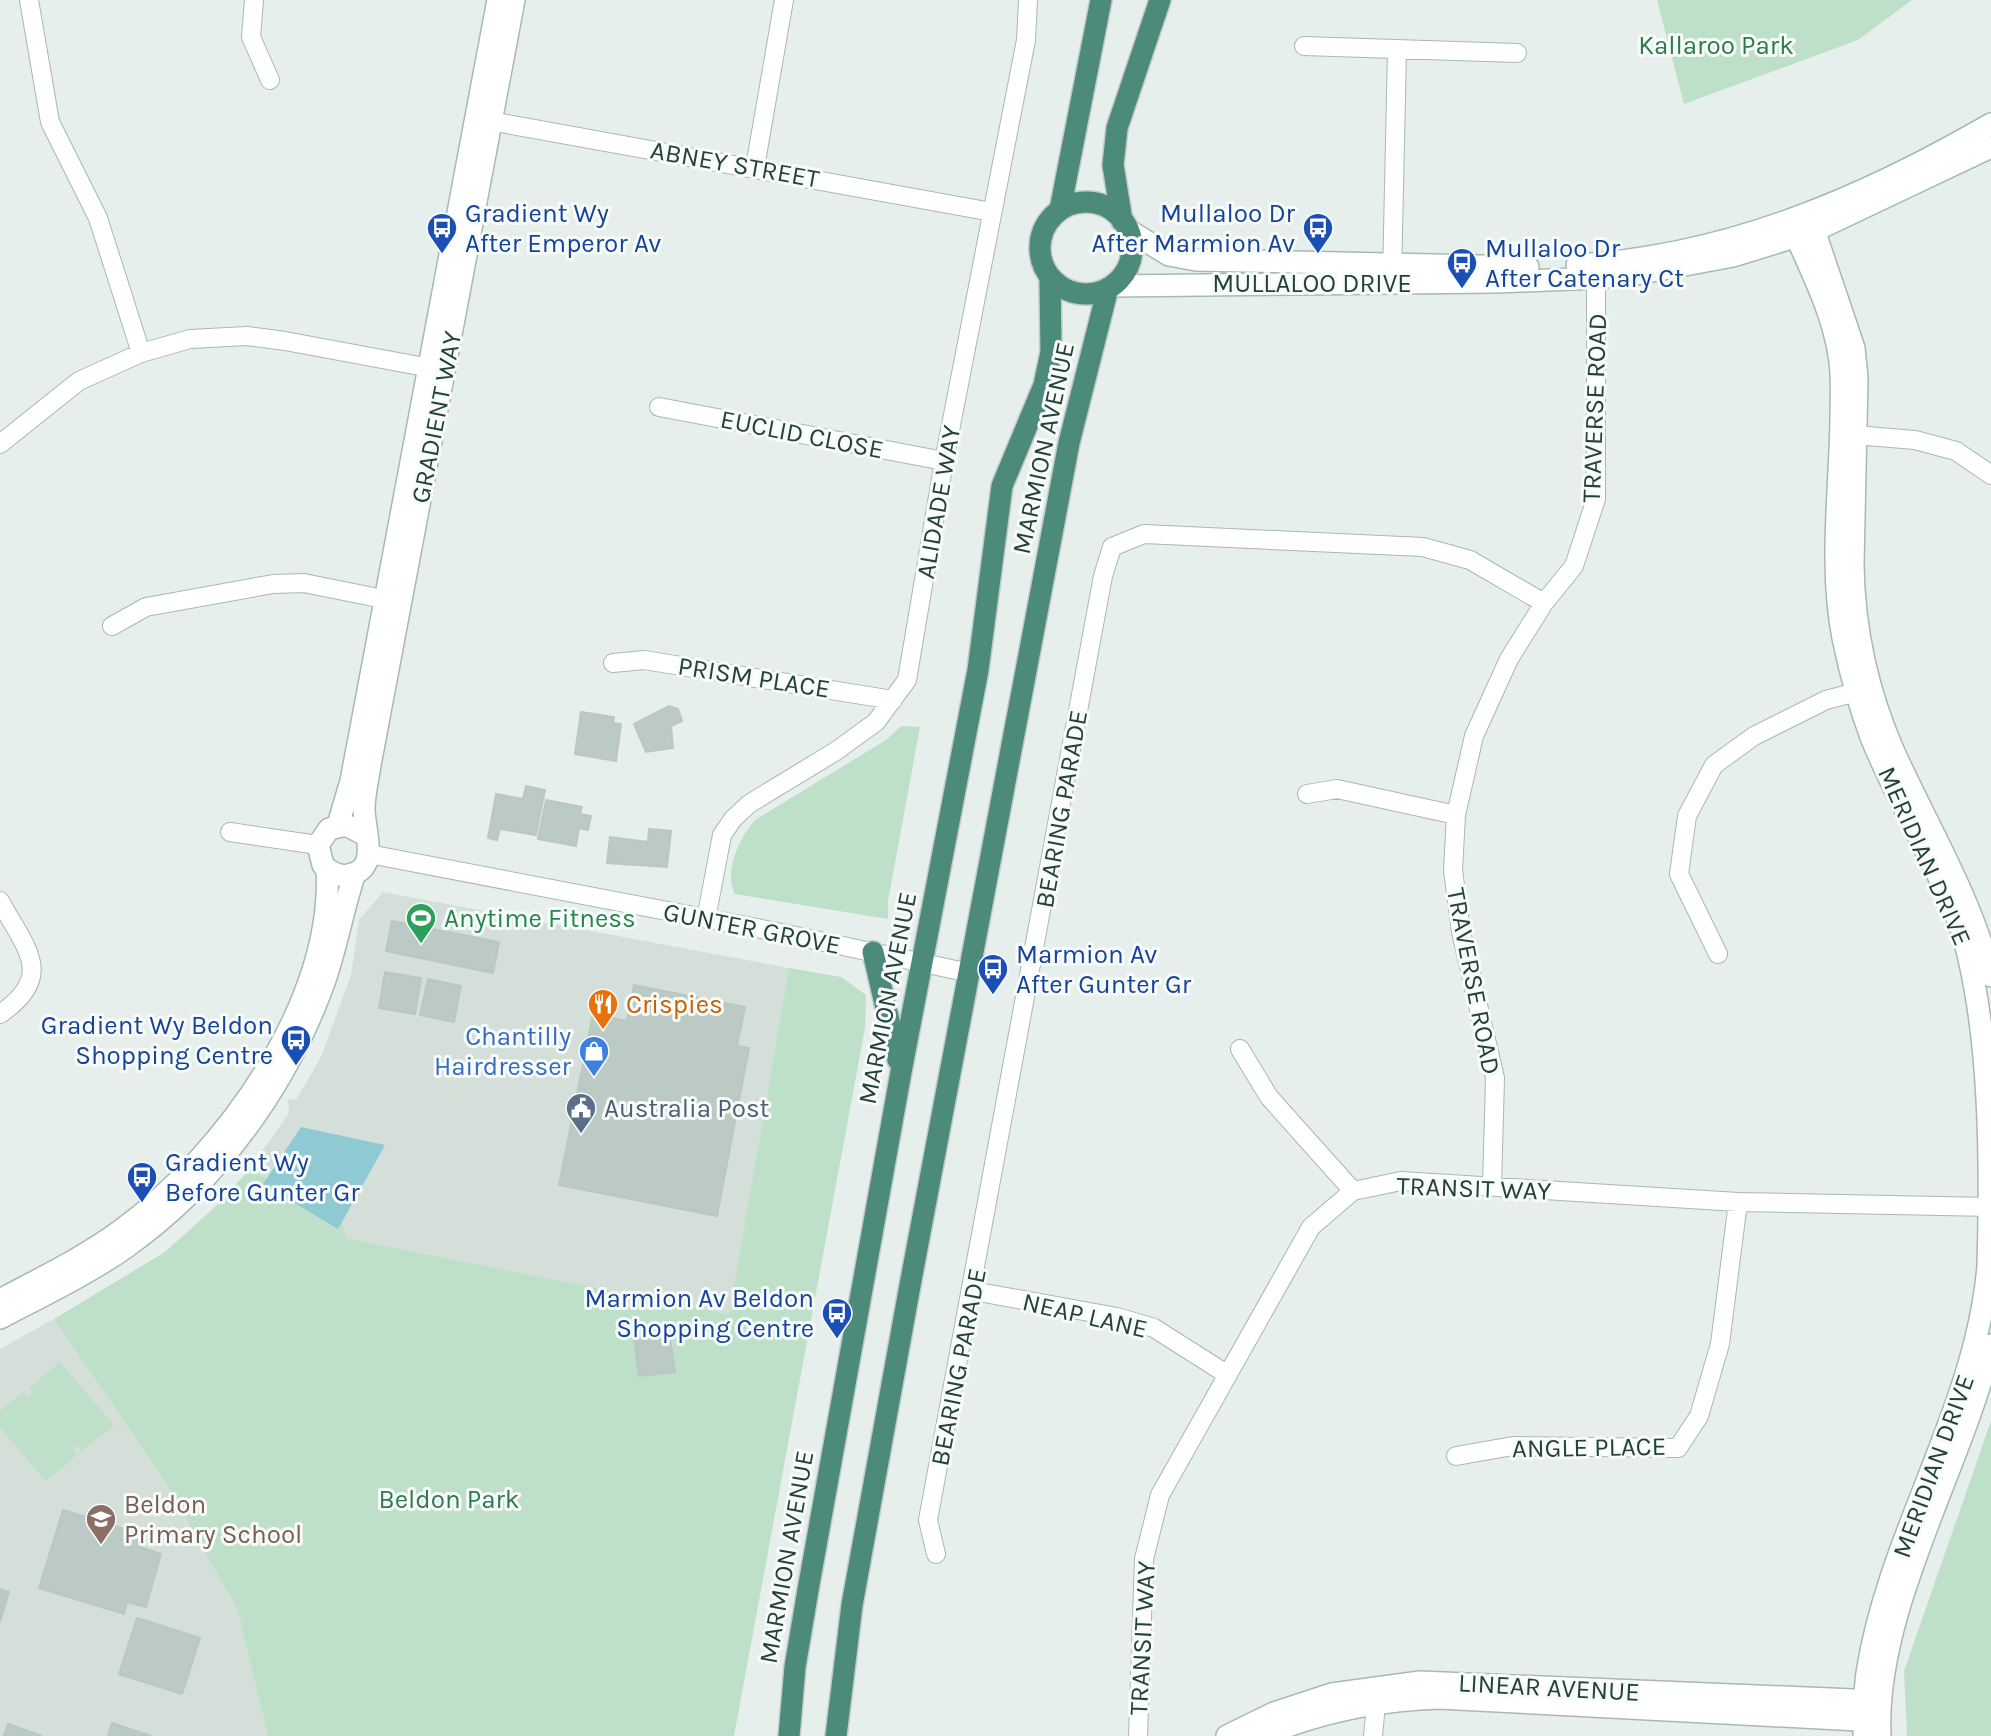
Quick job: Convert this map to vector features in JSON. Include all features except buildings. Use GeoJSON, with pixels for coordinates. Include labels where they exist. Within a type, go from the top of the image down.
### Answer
{"type":"FeatureCollection","features":[{"type":"Feature","properties":{"kind":"highway"},"geometry":{"type":"LineString","coordinates":[[1060,210],[1101,0]]}},
{"type":"Feature","properties":{"kind":"highway"},"geometry":{"type":"LineString","coordinates":[[1125,225],[1115,213],[1093,203],[1070,205],[1060,210],[1047,223],[1040,242],[1041,260],[1050,277],[1067,290],[1088,294],[1110,287],[1128,266],[1131,242],[1112,165],[1117,128],[1160,0]]}},
{"type":"Feature","properties":{"kind":"highway","name":"MARMION AVENUE"},"geometry":{"type":"LineString","coordinates":[[789,1736],[795,1667],[808,1590],[901,1072],[978,670],[1002,486],[1044,385],[1051,352],[1050,277]]}},
{"type":"Feature","properties":{"kind":"highway","name":"MARMION AVENUE"},"geometry":{"type":"LineString","coordinates":[[836,1736],[852,1605],[1069,443],[1110,287]]}},
{"type":"Feature","properties":{"kind":"highway"},"geometry":{"type":"LineString","coordinates":[[873,952],[901,1072]]}},
{"type":"Feature","properties":{"kind":"highway"},"geometry":{"type":"LineString","coordinates":[[848,1736],[860,1620],[852,1605]]}},
{"type":"Feature","properties":{"kind":"street"},"geometry":{"type":"LineString","coordinates":[[29,0],[50,122],[98,218],[141,353]]}},
{"type":"Feature","properties":{"kind":"street"},"geometry":{"type":"LineString","coordinates":[[254,0],[251,37],[270,79]]}},
{"type":"Feature","properties":{"kind":"street","name":"GRADIENT WAY"},"geometry":{"type":"LineString","coordinates":[[484,120],[498,0]]}},
{"type":"Feature","properties":{"kind":"street","name":"GRADIENT WAY"},"geometry":{"type":"LineString","coordinates":[[367,844],[364,808],[393,601],[484,120],[514,0]]}},
{"type":"Feature","properties":{"kind":"street"},"geometry":{"type":"LineString","coordinates":[[755,167],[784,0]]}},
{"type":"Feature","properties":{"kind":"street","name":"ALIDADE WAY"},"geometry":{"type":"LineString","coordinates":[[706,919],[722,835],[733,819],[749,804],[836,751],[876,722],[907,680],[944,461],[1026,40],[1028,0]]}},
{"type":"Feature","properties":{"kind":"street"},"geometry":{"type":"LineString","coordinates":[[1304,46],[1517,53]]}},
{"type":"Feature","properties":{"kind":"street"},"geometry":{"type":"LineString","coordinates":[[1392,274],[1397,50]]}},
{"type":"Feature","properties":{"kind":"street","name":"ABNEY STREET"},"geometry":{"type":"LineString","coordinates":[[484,120],[992,212]]}},
{"type":"Feature","properties":{"kind":"street","name":"MULLALOO DRIVE"},"geometry":{"type":"LineString","coordinates":[[1802,226],[1991,124]]}},
{"type":"Feature","properties":{"kind":"street","name":"MULLALOO DRIVE"},"geometry":{"type":"LineString","coordinates":[[1110,287],[1533,267],[1597,271],[1802,226],[1991,147]]}},
{"type":"Feature","properties":{"kind":"street","name":"MULLALOO DRIVE"},"geometry":{"type":"LineString","coordinates":[[1125,225],[1169,254],[1196,260],[1392,274]]}},
{"type":"Feature","properties":{"kind":"street","name":"MERIDIAN DRIVE"},"geometry":{"type":"LineString","coordinates":[[1802,226],[1854,348],[1857,378],[1849,434],[1854,596],[1864,691],[1875,746],[1951,904],[1976,978],[1983,1012],[1991,1101],[1988,1267],[1977,1338],[1965,1382],[1886,1596],[1867,1674],[1872,1719]]}},
{"type":"Feature","properties":{"kind":"street","name":"TRAVERSE ROAD"},"geometry":{"type":"LineString","coordinates":[[1492,1187],[1495,1078],[1461,932],[1453,870],[1456,815],[1474,736],[1508,659],[1544,603],[1574,566],[1595,499],[1597,271]]}},
{"type":"Feature","properties":{"kind":"street"},"geometry":{"type":"LineString","coordinates":[[0,444],[79,381],[141,353],[190,339],[247,336],[436,370]]}},
{"type":"Feature","properties":{"kind":"street","name":"EUCLID CLOSE"},"geometry":{"type":"LineString","coordinates":[[659,407],[944,461]]}},
{"type":"Feature","properties":{"kind":"street"},"geometry":{"type":"LineString","coordinates":[[1849,434],[1915,440],[1956,451],[1991,475]]}},
{"type":"Feature","properties":{"kind":"street","name":"BEARING PARADE"},"geometry":{"type":"LineString","coordinates":[[936,1554],[929,1520],[1103,576],[1112,547],[1143,534],[1423,547],[1470,560],[1544,603]]}},
{"type":"Feature","properties":{"kind":"street"},"geometry":{"type":"LineString","coordinates":[[113,626],[146,607],[273,584],[303,583],[393,601]]}},
{"type":"Feature","properties":{"kind":"street","name":"GRADIENT WAY"},"geometry":{"type":"LineString","coordinates":[[338,825],[351,781],[393,601]]}},
{"type":"Feature","properties":{"kind":"street","name":"PRISM PLACE"},"geometry":{"type":"LineString","coordinates":[[613,663],[644,660],[894,700]]}},
{"type":"Feature","properties":{"kind":"street"},"geometry":{"type":"LineString","coordinates":[[1718,954],[1679,874],[1687,817],[1714,765],[1754,736],[1826,700],[1864,691]]}},
{"type":"Feature","properties":{"kind":"street","name":"MERIDIAN DRIVE"},"geometry":{"type":"LineString","coordinates":[[1864,691],[1960,884],[1982,941],[1991,976]]}},
{"type":"Feature","properties":{"kind":"street"},"geometry":{"type":"LineString","coordinates":[[1307,793],[1337,789],[1456,815]]}},
{"type":"Feature","properties":{"kind":"street"},"geometry":{"type":"LineString","coordinates":[[0,1318],[124,1249],[171,1212],[232,1147],[272,1091],[314,1008],[355,873],[367,862],[367,844],[355,827],[338,825],[325,832],[318,845],[318,856],[327,869],[341,875],[355,873]]}},
{"type":"Feature","properties":{"kind":"street"},"geometry":{"type":"LineString","coordinates":[[230,832],[318,845]]}},
{"type":"Feature","properties":{"kind":"street","name":"GUNTER GROVE"},"geometry":{"type":"LineString","coordinates":[[367,844],[706,919],[970,973]]}},
{"type":"Feature","properties":{"kind":"street"},"geometry":{"type":"LineString","coordinates":[[0,1300],[71,1262],[121,1231],[187,1173],[231,1123],[275,1055],[299,1004],[327,917],[327,869]]}},
{"type":"Feature","properties":{"kind":"street"},"geometry":{"type":"LineString","coordinates":[[0,901],[33,969],[29,990],[0,1014]]}},
{"type":"Feature","properties":{"kind":"street"},"geometry":{"type":"LineString","coordinates":[[1240,1049],[1269,1097],[1353,1192]]}},
{"type":"Feature","properties":{"kind":"street","name":"TRANSIT WAY"},"geometry":{"type":"LineString","coordinates":[[1138,1736],[1144,1559],[1160,1495],[1311,1227],[1353,1192],[1401,1181],[1738,1202],[1991,1207]]}},
{"type":"Feature","properties":{"kind":"street","name":"ANGLE PLACE"},"geometry":{"type":"LineString","coordinates":[[1456,1456],[1513,1446],[1678,1448],[1699,1416],[1720,1344],[1738,1202]]}},
{"type":"Feature","properties":{"kind":"street","name":"NEAP LANE"},"geometry":{"type":"LineString","coordinates":[[973,1292],[1117,1317],[1154,1328],[1228,1375]]}},
{"type":"Feature","properties":{"kind":"street","name":"MERIDIAN DRIVE"},"geometry":{"type":"LineString","coordinates":[[1872,1719],[1898,1615],[1966,1430],[1991,1345]]}},
{"type":"Feature","properties":{"kind":"street"},"geometry":{"type":"LineString","coordinates":[[1373,1736],[1377,1694]]}},
{"type":"Feature","properties":{"kind":"street","name":"LINEAR AVENUE"},"geometry":{"type":"LineString","coordinates":[[1227,1736],[1302,1702],[1377,1694],[1408,1699],[1485,1699],[1872,1719]]}},
{"type":"Feature","properties":{"kind":"street","name":"LINEAR AVENUE"},"geometry":{"type":"LineString","coordinates":[[1262,1736],[1377,1694]]}},
{"type":"Feature","properties":{"kind":"shaded area"},"geometry":{"type":"Polygon","coordinates":[[[383,892],[789,968],[729,1314],[346,1238],[248,1171],[289,1113],[288,1099],[296,1100],[321,1057],[351,975],[359,920],[383,892]]]}},
{"type":"Feature","properties":{"kind":"shaded area","name":"Beldon Primary School"},"geometry":{"type":"Polygon","coordinates":[[[54,1319],[166,1483],[237,1609],[268,1736],[0,1736],[0,1349],[54,1319]]]}},
{"type":"Feature","properties":{"kind":"green space","name":"Kallaroo Park"},"geometry":{"type":"Polygon","coordinates":[[[1657,0],[1912,0],[1858,40],[1684,104],[1657,0]]]}},
{"type":"Feature","properties":{"kind":"green space"},"geometry":{"type":"Polygon","coordinates":[[[901,726],[920,727],[888,901],[888,919],[735,894],[731,876],[732,865],[739,845],[755,820],[886,740],[901,726]]]}},
{"type":"Feature","properties":{"kind":"green space","name":"Beldon Park"},"geometry":{"type":"Polygon","coordinates":[[[789,968],[841,977],[866,995],[865,1028],[734,1736],[268,1736],[237,1609],[166,1483],[54,1319],[165,1252],[216,1206],[248,1171],[286,1186],[343,1223],[346,1238],[729,1314],[789,968]]]}},
{"type":"Feature","properties":{"kind":"green space"},"geometry":{"type":"Polygon","coordinates":[[[60,1362],[114,1425],[82,1451],[77,1445],[73,1449],[77,1455],[46,1481],[0,1428],[0,1411],[23,1392],[28,1398],[33,1394],[29,1388],[60,1362]]]}},
{"type":"Feature","properties":{"kind":"green space"},"geometry":{"type":"Polygon","coordinates":[[[1991,1421],[1991,1736],[1907,1736],[1904,1671],[1991,1421]]]}},
{"type":"Feature","properties":{"kind":"water"},"geometry":{"type":"Polygon","coordinates":[[[301,1127],[385,1145],[338,1229],[263,1184],[301,1127]]]}},
{"type":"Feature","properties":{"kind":"place","name":"Gradient Wy After Emperor Av"},"geometry":{"type":"Point","coordinates":[442,255]}},
{"type":"Feature","properties":{"kind":"place","name":"Mullaloo Dr After Marmion Av"},"geometry":{"type":"Point","coordinates":[1318,255]}},
{"type":"Feature","properties":{"kind":"place","name":"Mullaloo Dr After Catenary Ct"},"geometry":{"type":"Point","coordinates":[1462,290]}},
{"type":"Feature","properties":{"kind":"place","name":"Anytime Fitness"},"geometry":{"type":"Point","coordinates":[421,945]}},
{"type":"Feature","properties":{"kind":"place","name":"Marmion Av After Gunter Gr"},"geometry":{"type":"Point","coordinates":[993,996]}},
{"type":"Feature","properties":{"kind":"place","name":"Crispies"},"geometry":{"type":"Point","coordinates":[603,1031]}},
{"type":"Feature","properties":{"kind":"place","name":"Gradient Wy Beldon Shopping Centre"},"geometry":{"type":"Point","coordinates":[296,1067]}},
{"type":"Feature","properties":{"kind":"place","name":"Chantilly Hairdresser"},"geometry":{"type":"Point","coordinates":[594,1078]}},
{"type":"Feature","properties":{"kind":"place","name":"Australia Post"},"geometry":{"type":"Point","coordinates":[581,1135]}},
{"type":"Feature","properties":{"kind":"place","name":"Gradient Wy Before Gunter Gr"},"geometry":{"type":"Point","coordinates":[142,1204]}},
{"type":"Feature","properties":{"kind":"place","name":"Marmion Av Beldon Shopping Centre"},"geometry":{"type":"Point","coordinates":[837,1340]}},
{"type":"Feature","properties":{"kind":"place","name":"Beldon Primary School"},"geometry":{"type":"Point","coordinates":[101,1546]}}]}
